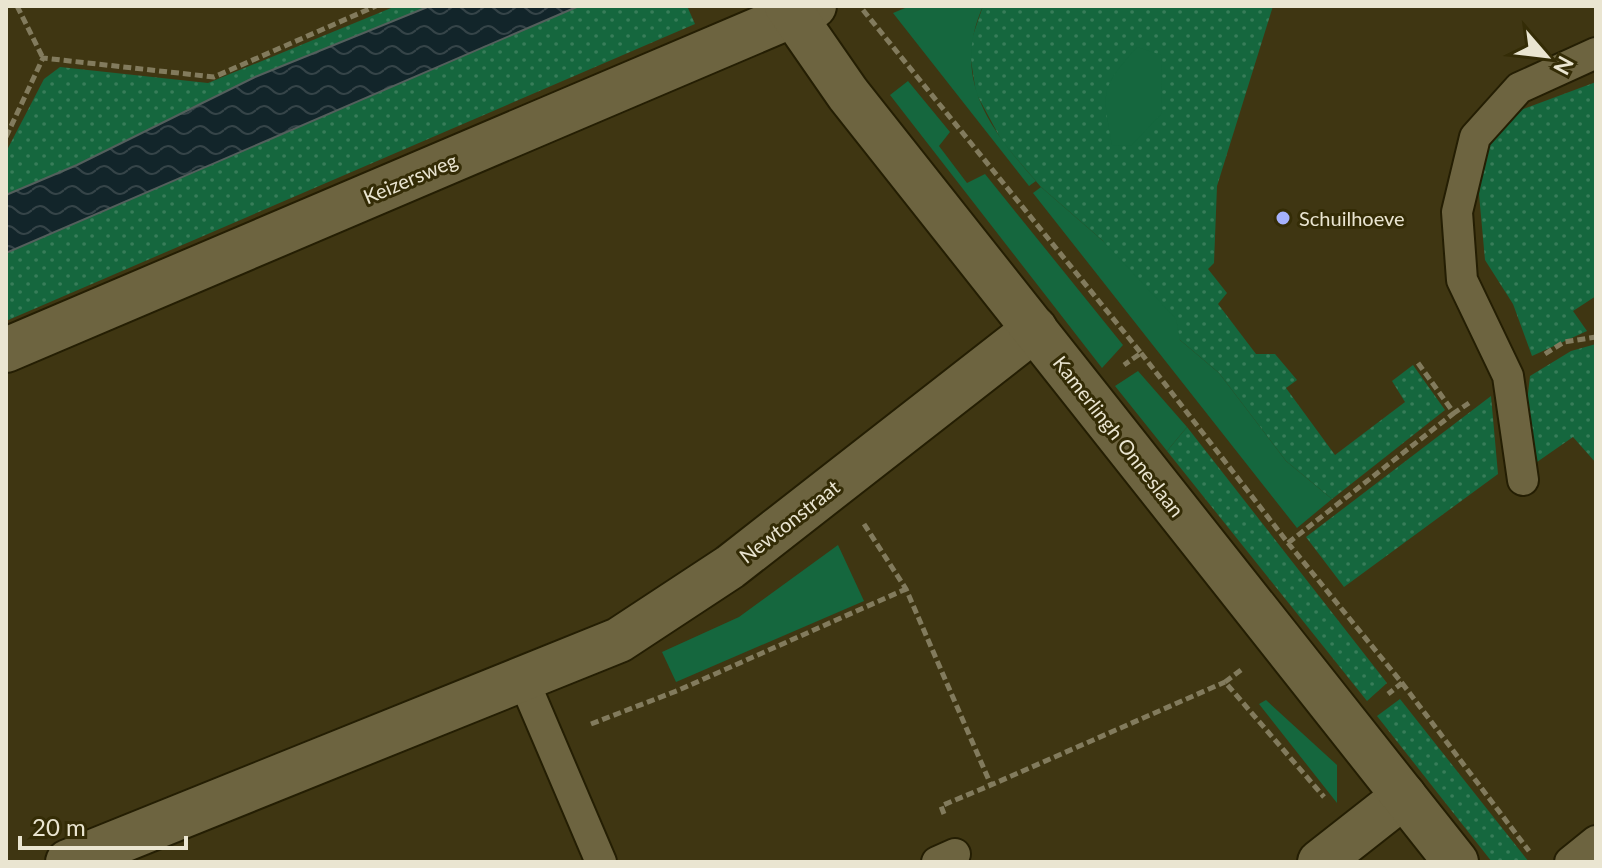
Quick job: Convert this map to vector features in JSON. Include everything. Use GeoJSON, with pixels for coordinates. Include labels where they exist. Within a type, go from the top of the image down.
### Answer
{"type":"FeatureCollection","features":[{"type":"Feature","properties":{"kind":"street","name":"Kamerlingh Onneslaan"},"geometry":{"type":"LineString","coordinates":[[798,9],[848,94],[1456,862]]}},
{"type":"Feature","properties":{"kind":"street","name":"Keizersweg"},"geometry":{"type":"LineString","coordinates":[[6,350],[798,9]]}},
{"type":"Feature","properties":{"kind":"street","name":"Newtonstraat"},"geometry":{"type":"LineString","coordinates":[[68,862],[619,640],[730,567],[1035,329]]}},
{"type":"Feature","properties":{"kind":"street"},"geometry":{"type":"LineString","coordinates":[[1320,862],[1404,796]]}},
{"type":"Feature","properties":{"kind":"lane"},"geometry":{"type":"LineString","coordinates":[[1523,480],[1508,376],[1462,280],[1457,212],[1475,137],[1519,88],[1596,53]]}},
{"type":"Feature","properties":{"kind":"lane"},"geometry":{"type":"LineString","coordinates":[[523,679],[601,862]]}},
{"type":"Feature","properties":{"kind":"lane"},"geometry":{"type":"LineString","coordinates":[[1570,862],[1596,841]]}},
{"type":"Feature","properties":{"kind":"path"},"geometry":{"type":"LineString","coordinates":[[17,6],[43,58]]}},
{"type":"Feature","properties":{"kind":"path"},"geometry":{"type":"LineString","coordinates":[[43,58],[214,77],[376,6]]}},
{"type":"Feature","properties":{"kind":"path"},"geometry":{"type":"LineString","coordinates":[[860,6],[1141,353],[1288,543],[1402,683],[1537,862]]}},
{"type":"Feature","properties":{"kind":"path"},"geometry":{"type":"LineString","coordinates":[[6,137],[43,58]]}},
{"type":"Feature","properties":{"kind":"path"},"geometry":{"type":"LineString","coordinates":[[1086,392],[1141,353]]}},
{"type":"Feature","properties":{"kind":"path"},"geometry":{"type":"LineString","coordinates":[[1288,543],[1454,413]]}},
{"type":"Feature","properties":{"kind":"path"},"geometry":{"type":"LineString","coordinates":[[838,483],[906,589],[991,785],[1225,682],[1279,640]]}},
{"type":"Feature","properties":{"kind":"path"},"geometry":{"type":"LineString","coordinates":[[550,740],[679,690],[906,589]]}},
{"type":"Feature","properties":{"kind":"path"},"geometry":{"type":"LineString","coordinates":[[1225,682],[1355,834]]}},
{"type":"Feature","properties":{"kind":"path"},"geometry":{"type":"LineString","coordinates":[[1348,727],[1402,683]]}},
{"type":"Feature","properties":{"kind":"green space"},"geometry":{"type":"Polygon","coordinates":[[[396,6],[430,6],[255,77],[77,165],[6,195],[6,152],[44,79],[60,67],[208,83],[396,6]]]}},
{"type":"Feature","properties":{"kind":"green space"},"geometry":{"type":"Polygon","coordinates":[[[579,6],[687,6],[695,24],[6,321],[6,253],[579,6]]]}},
{"type":"Feature","properties":{"kind":"green space"},"geometry":{"type":"Polygon","coordinates":[[[910,6],[983,6],[974,32],[971,56],[973,79],[990,121],[1036,181],[1029,186],[893,13],[910,6]]]}},
{"type":"Feature","properties":{"kind":"green space"},"geometry":{"type":"Polygon","coordinates":[[[983,6],[1273,6],[1217,186],[1214,263],[1208,269],[1227,293],[1218,304],[1256,354],[1275,354],[1297,380],[1286,388],[1335,455],[1405,402],[1392,381],[1413,365],[1445,410],[1332,499],[1286,461],[1219,373],[1180,340],[1102,240],[1041,187],[1003,143],[976,93],[969,47],[983,6]]]}},
{"type":"Feature","properties":{"kind":"green space"},"geometry":{"type":"Polygon","coordinates":[[[1137,47],[1161,55],[1162,113],[1131,146],[1112,145],[1106,113],[1107,92],[1116,72],[1137,47]]]}},
{"type":"Feature","properties":{"kind":"green space"},"geometry":{"type":"Polygon","coordinates":[[[908,81],[950,132],[939,146],[967,183],[985,174],[1123,345],[1102,368],[890,95],[908,81]]]}},
{"type":"Feature","properties":{"kind":"green space"},"geometry":{"type":"Polygon","coordinates":[[[1596,82],[1596,296],[1573,311],[1587,331],[1532,356],[1513,304],[1485,260],[1479,194],[1486,149],[1515,112],[1596,82]]]}},
{"type":"Feature","properties":{"kind":"green space"},"geometry":{"type":"Polygon","coordinates":[[[1041,187],[1102,240],[1176,319],[1180,340],[1219,373],[1286,461],[1332,499],[1297,528],[1033,193],[1041,187]]]}},
{"type":"Feature","properties":{"kind":"green space"},"geometry":{"type":"Polygon","coordinates":[[[1596,344],[1596,463],[1573,437],[1537,462],[1523,437],[1530,376],[1571,351],[1596,344]]]}},
{"type":"Feature","properties":{"kind":"green space"},"geometry":{"type":"Polygon","coordinates":[[[1138,371],[1187,427],[1167,451],[1115,386],[1138,371]]]}},
{"type":"Feature","properties":{"kind":"green space"},"geometry":{"type":"Polygon","coordinates":[[[1491,396],[1498,474],[1344,587],[1306,537],[1491,396]]]}},
{"type":"Feature","properties":{"kind":"green space"},"geometry":{"type":"Polygon","coordinates":[[[1187,427],[1387,683],[1367,701],[1167,451],[1187,427]]]}},
{"type":"Feature","properties":{"kind":"green space"},"geometry":{"type":"Polygon","coordinates":[[[838,545],[864,601],[676,682],[662,652],[739,617],[838,545]]]}},
{"type":"Feature","properties":{"kind":"green space"},"geometry":{"type":"Polygon","coordinates":[[[1400,699],[1529,862],[1492,862],[1377,716],[1400,699]]]}},
{"type":"Feature","properties":{"kind":"green space"},"geometry":{"type":"Polygon","coordinates":[[[1266,700],[1337,765],[1337,803],[1259,704],[1266,700]]]}},
{"type":"Feature","properties":{"kind":"water"},"geometry":{"type":"Polygon","coordinates":[[[430,6],[579,6],[6,253],[6,195],[77,165],[255,77],[430,6]]]}},
{"type":"Feature","properties":{"kind":"place","name":"Schuilhoeve"},"geometry":{"type":"Point","coordinates":[1283,218]}}]}
